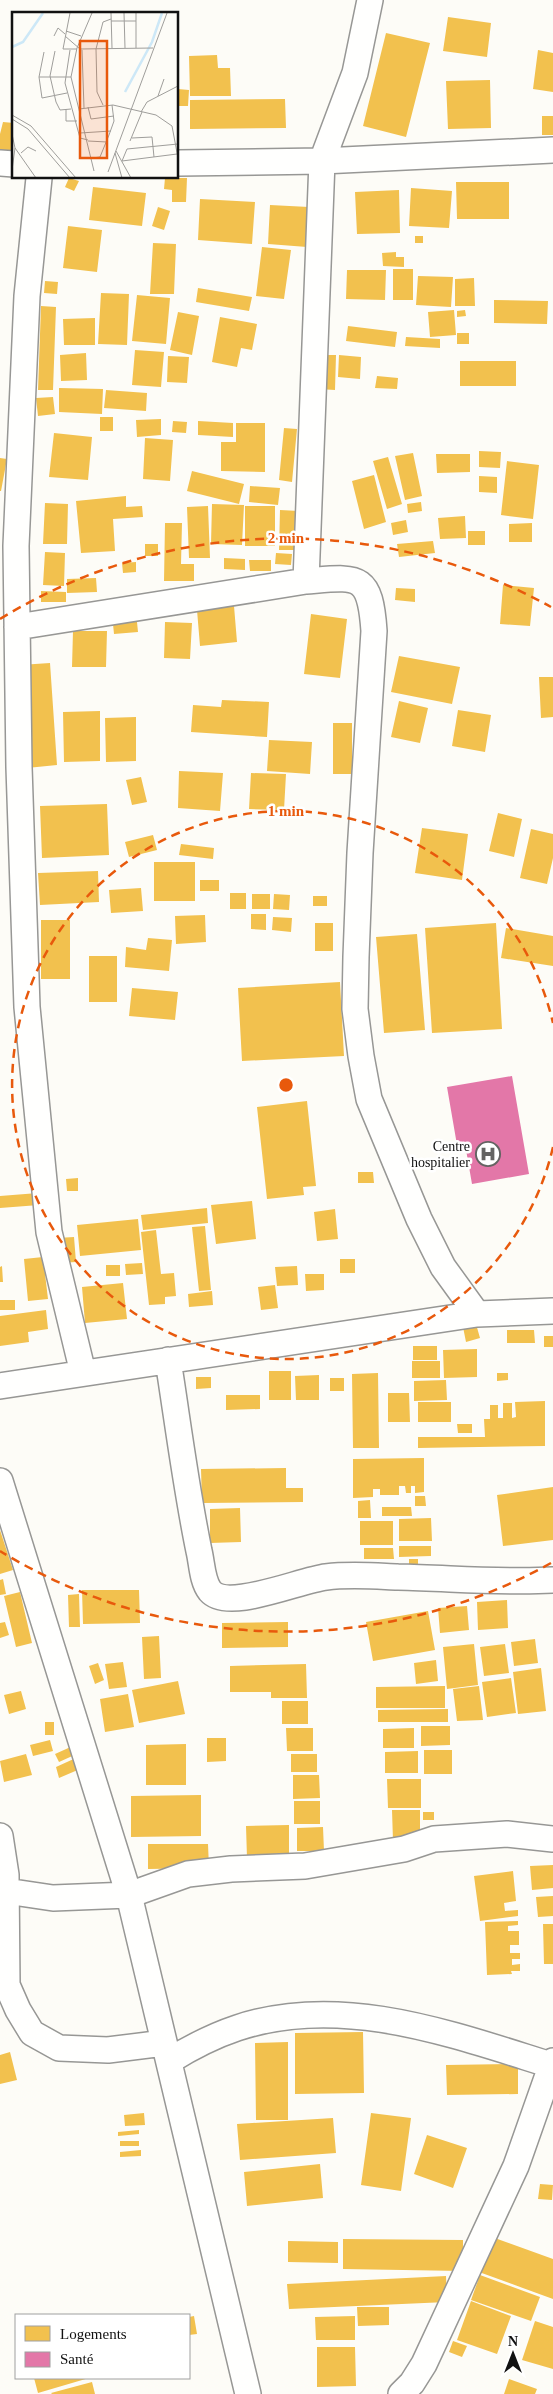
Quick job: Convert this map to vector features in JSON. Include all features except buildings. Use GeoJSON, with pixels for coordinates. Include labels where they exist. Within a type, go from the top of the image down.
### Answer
{"type":"FeatureCollection","features":[{"type":"Feature","properties":{"kind":"street"},"geometry":{"type":"LineString","coordinates":[[306,581],[322,161],[355,73],[370,0]]}},
{"type":"Feature","properties":{"kind":"street"},"geometry":{"type":"LineString","coordinates":[[179,163],[322,161],[553,150]]}},
{"type":"Feature","properties":{"kind":"street"},"geometry":{"type":"LineString","coordinates":[[38,179],[27,306],[16,546],[19,767],[30,1035],[49,1232],[83,1373]]}},
{"type":"Feature","properties":{"kind":"street"},"geometry":{"type":"LineString","coordinates":[[17,627],[306,581],[352,579],[362,583],[368,591],[374,631],[360,854],[355,1009],[361,1056],[369,1099],[419,1219],[443,1267],[477,1314]]}},
{"type":"Feature","properties":{"kind":"street"},"geometry":{"type":"LineString","coordinates":[[0,1386],[477,1314],[553,1311]]}},
{"type":"Feature","properties":{"kind":"street"},"geometry":{"type":"LineString","coordinates":[[168,1360],[195,1532],[206,1584],[216,1596],[225,1599],[257,1596],[295,1583],[325,1577],[355,1575],[500,1582],[553,1580]]}},
{"type":"Feature","properties":{"kind":"street"},"geometry":{"type":"LineString","coordinates":[[0,1481],[129,1895],[248,2394]]}},
{"type":"Feature","properties":{"kind":"street"},"geometry":{"type":"LineString","coordinates":[[6,1891],[53,1898],[129,1895],[188,1874],[231,1869],[305,1866],[404,1849],[434,1839],[507,1834],[553,1838]]}},
{"type":"Feature","properties":{"kind":"street"},"geometry":{"type":"LineString","coordinates":[[0,1836],[6,1891],[7,1985],[18,2010],[32,2033],[59,2048],[166,2052],[192,2047],[236,2028],[261,2022],[305,2016],[345,2015],[391,2021],[448,2033],[552,2063],[516,2166],[495,2214],[424,2364],[412,2383],[401,2394]]}},
{"type":"Feature","properties":{"kind":"place","name":"Centre hospitalier"},"geometry":{"type":"Point","coordinates":[488,1154]}}]}
